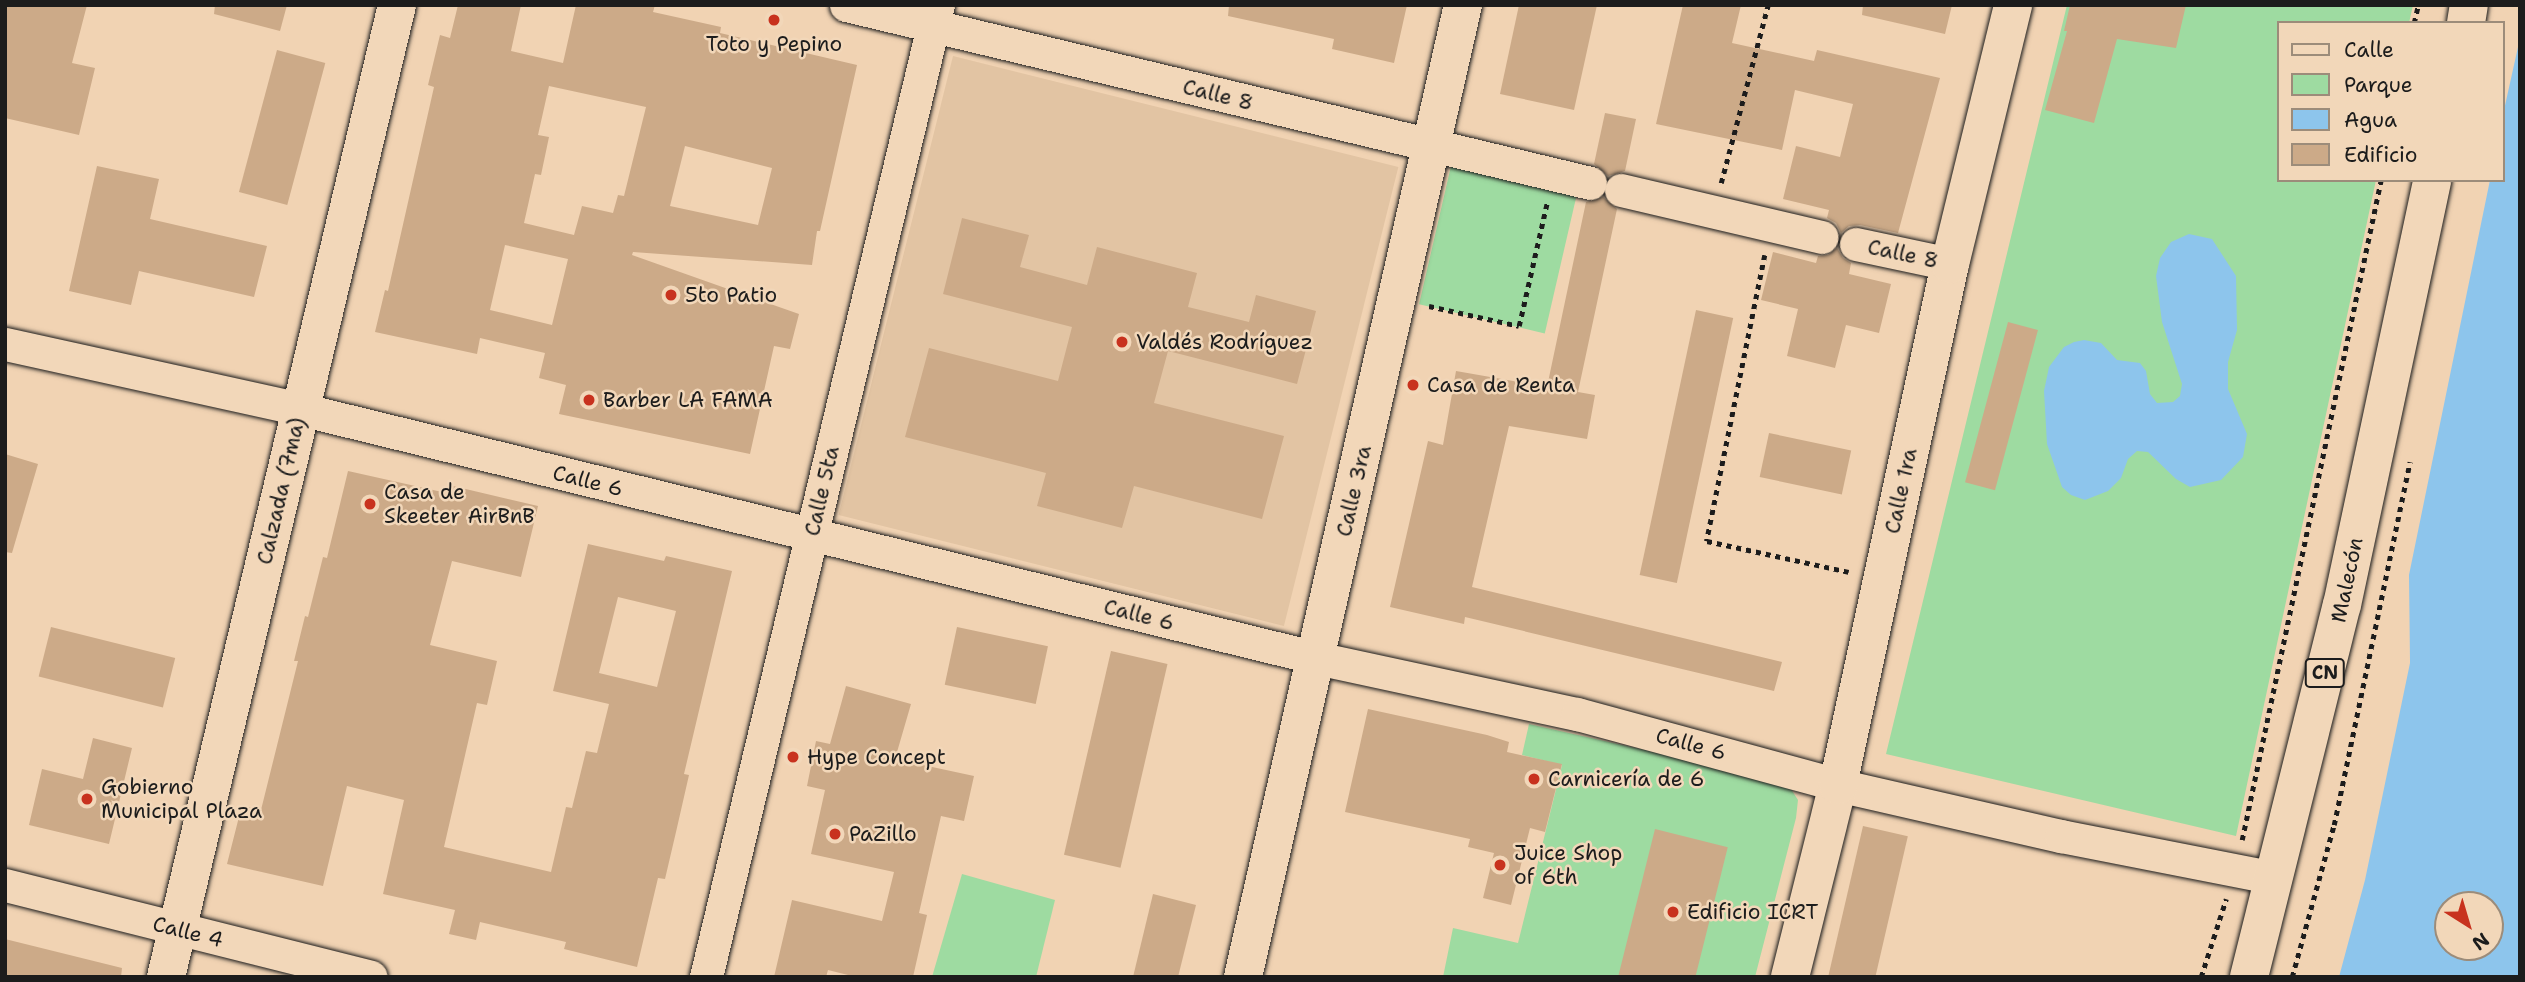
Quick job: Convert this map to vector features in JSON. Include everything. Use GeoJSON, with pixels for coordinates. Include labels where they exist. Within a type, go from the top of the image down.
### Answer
{"type":"FeatureCollection","features":[{"type":"Feature","properties":{"kind":"main road","name":"Calzada (7ma)"},"geometry":{"type":"LineString","coordinates":[[166,977],[397,5]]}},
{"type":"Feature","properties":{"kind":"main road","name":"Calle 3ra"},"geometry":{"type":"LineString","coordinates":[[1243,977],[1463,5]]}},
{"type":"Feature","properties":{"kind":"main road","name":"Calle 1ra"},"geometry":{"type":"LineString","coordinates":[[1790,977],[1838,785],[1950,264],[2013,5]]}},
{"type":"Feature","properties":{"kind":"main road","name":"Malecón"},"geometry":{"type":"LineString","coordinates":[[2249,977],[2342,606],[2432,182]]}},
{"type":"Feature","properties":{"kind":"street","name":"Calle 8"},"geometry":{"type":"LineString","coordinates":[[846,5],[936,15],[1431,147],[1822,236]]}},
{"type":"Feature","properties":{"kind":"street","name":"Calle 5ta"},"geometry":{"type":"LineString","coordinates":[[706,977],[936,15]]}},
{"type":"Feature","properties":{"kind":"street","name":"Calle 8"},"geometry":{"type":"LineString","coordinates":[[1856,244],[1950,264]]}},
{"type":"Feature","properties":{"kind":"street","name":"Calle 6"},"geometry":{"type":"LineString","coordinates":[[5,344],[300,410],[1317,658],[1577,714],[1838,785],[2061,836],[2275,878]]}},
{"type":"Feature","properties":{"kind":"street","name":"Calle 4"},"geometry":{"type":"LineString","coordinates":[[5,885],[371,977]]}},
{"type":"Feature","properties":{"kind":"path"},"geometry":{"type":"LineString","coordinates":[[1713,211],[1768,5]]}},
{"type":"Feature","properties":{"kind":"path"},"geometry":{"type":"LineString","coordinates":[[1419,303],[1519,326],[1554,174]]}},
{"type":"Feature","properties":{"kind":"path"},"geometry":{"type":"LineString","coordinates":[[2201,977],[2236,871],[2381,182]]}},
{"type":"Feature","properties":{"kind":"path"},"geometry":{"type":"LineString","coordinates":[[1771,224],[1707,541],[1882,579]]}},
{"type":"Feature","properties":{"kind":"shaded area","name":"Valdés Rodríguez"},"geometry":{"type":"Polygon","coordinates":[[[953,56],[1398,167],[1284,626],[839,515],[953,56]]]}},
{"type":"Feature","properties":{"kind":"green space"},"geometry":{"type":"Polygon","coordinates":[[[2067,5],[2413,5],[2409,21],[2276,21],[2276,182],[2376,182],[2236,836],[1886,754],[2067,5]]]}},
{"type":"Feature","properties":{"kind":"green space"},"geometry":{"type":"Polygon","coordinates":[[[1451,166],[1577,195],[1545,333],[1419,304],[1451,166]]]}},
{"type":"Feature","properties":{"kind":"green space"},"geometry":{"type":"Polygon","coordinates":[[[1529,724],[1778,780],[1789,786],[1798,800],[1796,818],[1755,977],[1443,977],[1453,928],[1518,943],[1562,765],[1522,755],[1529,724]]]}},
{"type":"Feature","properties":{"kind":"green space"},"geometry":{"type":"Polygon","coordinates":[[[962,874],[1055,900],[1036,977],[932,977],[962,874]]]}},
{"type":"Feature","properties":{"kind":"water"},"geometry":{"type":"Polygon","coordinates":[[[2520,38],[2520,977],[2339,977],[2365,880],[2410,663],[2409,575],[2490,182],[2504,182],[2504,110],[2520,38]]]}},
{"type":"Feature","properties":{"kind":"water"},"geometry":{"type":"Polygon","coordinates":[[[2189,234],[2212,239],[2236,276],[2237,330],[2228,362],[2228,389],[2247,434],[2243,457],[2221,480],[2190,487],[2176,479],[2148,452],[2137,451],[2128,459],[2121,478],[2108,491],[2085,500],[2071,495],[2062,487],[2047,444],[2044,391],[2049,367],[2064,347],[2074,342],[2084,340],[2101,343],[2117,360],[2140,363],[2146,371],[2150,394],[2157,403],[2173,402],[2180,396],[2182,384],[2162,322],[2156,276],[2160,258],[2171,242],[2189,234]]]}},
{"type":"Feature","properties":{"kind":"building"},"geometry":{"type":"Polygon","coordinates":[[[5,5],[87,5],[72,63],[95,68],[79,135],[5,118],[5,5]]]}},
{"type":"Feature","properties":{"kind":"building"},"geometry":{"type":"Polygon","coordinates":[[[215,5],[287,5],[280,31],[214,14],[215,5]]]}},
{"type":"Feature","properties":{"kind":"building"},"geometry":{"type":"Polygon","coordinates":[[[458,5],[521,5],[511,51],[563,63],[576,5],[655,5],[653,12],[721,27],[720,33],[857,65],[820,231],[817,231],[812,265],[633,252],[632,255],[799,314],[790,349],[774,346],[750,454],[559,414],[566,385],[539,378],[545,353],[480,338],[477,354],[375,332],[385,290],[388,291],[434,87],[428,85],[440,35],[450,38],[458,5]],[[549,86],[538,135],[549,137],[541,175],[535,174],[524,223],[574,235],[582,206],[613,213],[618,195],[624,196],[646,107],[549,86]],[[685,146],[670,206],[758,225],[772,168],[685,146]],[[505,245],[490,310],[552,325],[568,259],[505,245]]]}},
{"type":"Feature","properties":{"kind":"building"},"geometry":{"type":"Polygon","coordinates":[[[1229,5],[1407,5],[1394,63],[1332,49],[1334,39],[1228,16],[1229,5]]]}},
{"type":"Feature","properties":{"kind":"building"},"geometry":{"type":"Polygon","coordinates":[[[1519,5],[1597,5],[1574,110],[1500,94],[1519,5]]]}},
{"type":"Feature","properties":{"kind":"building"},"geometry":{"type":"Polygon","coordinates":[[[1683,5],[1741,5],[1732,43],[1814,61],[1817,50],[1940,78],[1898,233],[1860,225],[1849,226],[1841,233],[1836,223],[1827,218],[1829,210],[1783,199],[1796,146],[1840,157],[1853,104],[1795,90],[1782,150],[1656,124],[1683,5]]]}},
{"type":"Feature","properties":{"kind":"building"},"geometry":{"type":"Polygon","coordinates":[[[1863,5],[1952,5],[1945,34],[1862,15],[1863,5]]]}},
{"type":"Feature","properties":{"kind":"building"},"geometry":{"type":"Polygon","coordinates":[[[2070,5],[2186,5],[2176,48],[2117,39],[2094,123],[2045,110],[2067,31],[2064,31],[2070,5]]]}},
{"type":"Feature","properties":{"kind":"building"},"geometry":{"type":"Polygon","coordinates":[[[277,50],[325,63],[287,205],[239,192],[277,50]]]}},
{"type":"Feature","properties":{"kind":"building"},"geometry":{"type":"Polygon","coordinates":[[[1605,113],[1636,119],[1625,171],[1608,176],[1594,164],[1605,113]]]}},
{"type":"Feature","properties":{"kind":"building"},"geometry":{"type":"Polygon","coordinates":[[[97,166],[159,179],[150,219],[267,246],[254,297],[139,271],[131,305],[69,291],[97,166]]]}},
{"type":"Feature","properties":{"kind":"building"},"geometry":{"type":"Polygon","coordinates":[[[1603,197],[1617,209],[1578,392],[1595,395],[1587,439],[1509,426],[1472,587],[1782,662],[1774,691],[1465,617],[1464,624],[1390,607],[1428,441],[1443,445],[1456,371],[1547,387],[1586,202],[1603,197]]]}},
{"type":"Feature","properties":{"kind":"building"},"geometry":{"type":"Polygon","coordinates":[[[962,218],[1029,235],[1020,267],[1087,285],[1097,247],[1197,273],[1188,307],[1249,322],[1256,295],[1316,311],[1297,384],[1168,351],[1154,403],[1284,436],[1262,519],[1134,486],[1122,528],[1037,506],[1046,473],[905,437],[929,348],[1058,381],[1072,327],[943,294],[962,218]]]}},
{"type":"Feature","properties":{"kind":"building"},"geometry":{"type":"Polygon","coordinates":[[[1837,248],[1843,258],[1851,263],[1849,274],[1891,284],[1879,333],[1846,325],[1835,368],[1787,356],[1798,309],[1761,300],[1773,252],[1816,263],[1818,256],[1828,255],[1837,248]]]}},
{"type":"Feature","properties":{"kind":"building"},"geometry":{"type":"Polygon","coordinates":[[[1696,310],[1733,318],[1677,583],[1640,575],[1696,310]]]}},
{"type":"Feature","properties":{"kind":"building"},"geometry":{"type":"Polygon","coordinates":[[[2008,322],[2038,330],[1995,490],[1965,482],[2008,322]]]}},
{"type":"Feature","properties":{"kind":"building"},"geometry":{"type":"Polygon","coordinates":[[[1769,433],[1851,450],[1842,494],[1760,477],[1769,433]]]}},
{"type":"Feature","properties":{"kind":"building"},"geometry":{"type":"Polygon","coordinates":[[[5,454],[38,464],[12,553],[5,552],[5,454]]]}},
{"type":"Feature","properties":{"kind":"building"},"geometry":{"type":"Polygon","coordinates":[[[348,471],[451,494],[453,486],[538,506],[521,577],[452,561],[430,645],[497,661],[487,705],[477,703],[444,847],[551,872],[566,807],[572,808],[586,751],[597,753],[609,704],[553,691],[588,544],[664,561],[666,556],[732,571],[684,774],[689,775],[665,879],[658,878],[637,967],[564,949],[566,942],[480,922],[476,940],[449,934],[455,910],[383,894],[404,800],[347,786],[323,886],[227,864],[242,805],[261,810],[298,661],[294,661],[305,616],[308,617],[323,557],[327,558],[348,471]],[[618,597],[599,673],[657,687],[676,611],[618,597]]]}},
{"type":"Feature","properties":{"kind":"building"},"geometry":{"type":"Polygon","coordinates":[[[51,627],[175,658],[163,707],[39,676],[51,627]]]}},
{"type":"Feature","properties":{"kind":"building"},"geometry":{"type":"Polygon","coordinates":[[[957,627],[1048,646],[1036,704],[945,685],[957,627]]]}},
{"type":"Feature","properties":{"kind":"building"},"geometry":{"type":"Polygon","coordinates":[[[1111,651],[1168,664],[1120,868],[1064,855],[1111,651]]]}},
{"type":"Feature","properties":{"kind":"building"},"geometry":{"type":"Polygon","coordinates":[[[846,686],[911,704],[895,759],[974,776],[964,821],[941,816],[919,913],[927,915],[913,977],[856,977],[828,970],[826,977],[774,977],[792,900],[882,921],[894,872],[811,854],[825,790],[807,786],[816,741],[830,744],[846,686]]]}},
{"type":"Feature","properties":{"kind":"building"},"geometry":{"type":"Polygon","coordinates":[[[1368,709],[1487,735],[1509,742],[1507,752],[1562,764],[1545,832],[1530,828],[1511,905],[1483,898],[1494,853],[1468,847],[1470,839],[1345,812],[1368,709]]]}},
{"type":"Feature","properties":{"kind":"building"},"geometry":{"type":"Polygon","coordinates":[[[93,738],[132,748],[109,844],[29,825],[42,769],[83,779],[93,738]]]}},
{"type":"Feature","properties":{"kind":"building"},"geometry":{"type":"Polygon","coordinates":[[[1863,826],[1908,836],[1875,977],[1828,977],[1863,826]]]}},
{"type":"Feature","properties":{"kind":"building","name":"Edificio ICRT"},"geometry":{"type":"Polygon","coordinates":[[[1655,829],[1728,847],[1695,977],[1618,976],[1655,829]]]}},
{"type":"Feature","properties":{"kind":"building"},"geometry":{"type":"Polygon","coordinates":[[[1153,894],[1196,905],[1178,977],[1133,977],[1153,894]]]}},
{"type":"Feature","properties":{"kind":"building"},"geometry":{"type":"Polygon","coordinates":[[[5,939],[122,968],[121,977],[5,977],[5,939]]]}},
{"type":"Feature","properties":{"kind":"place","name":"Toto y Pepino"},"geometry":{"type":"Point","coordinates":[774,20]}},
{"type":"Feature","properties":{"kind":"place","name":"5to Patio"},"geometry":{"type":"Point","coordinates":[671,295]}},
{"type":"Feature","properties":{"kind":"place","name":"Valdés Rodríguez"},"geometry":{"type":"Point","coordinates":[1122,342]}},
{"type":"Feature","properties":{"kind":"place","name":"Casa de Renta"},"geometry":{"type":"Point","coordinates":[1413,385]}},
{"type":"Feature","properties":{"kind":"place","name":"Barber LA FAMA"},"geometry":{"type":"Point","coordinates":[589,400]}},
{"type":"Feature","properties":{"kind":"place","name":"Casa de Skeeter AirBnB"},"geometry":{"type":"Point","coordinates":[370,504]}},
{"type":"Feature","properties":{"kind":"place","name":"Hype Concept"},"geometry":{"type":"Point","coordinates":[793,757]}},
{"type":"Feature","properties":{"kind":"place","name":"Carnicería de 6"},"geometry":{"type":"Point","coordinates":[1534,779]}},
{"type":"Feature","properties":{"kind":"place","name":"Gobierno Municipal Plaza"},"geometry":{"type":"Point","coordinates":[87,799]}},
{"type":"Feature","properties":{"kind":"place","name":"PaZillo"},"geometry":{"type":"Point","coordinates":[835,834]}},
{"type":"Feature","properties":{"kind":"place","name":"Juice Shop of 6th"},"geometry":{"type":"Point","coordinates":[1500,865]}},
{"type":"Feature","properties":{"kind":"place","name":"Edificio ICRT"},"geometry":{"type":"Point","coordinates":[1673,912]}}]}
